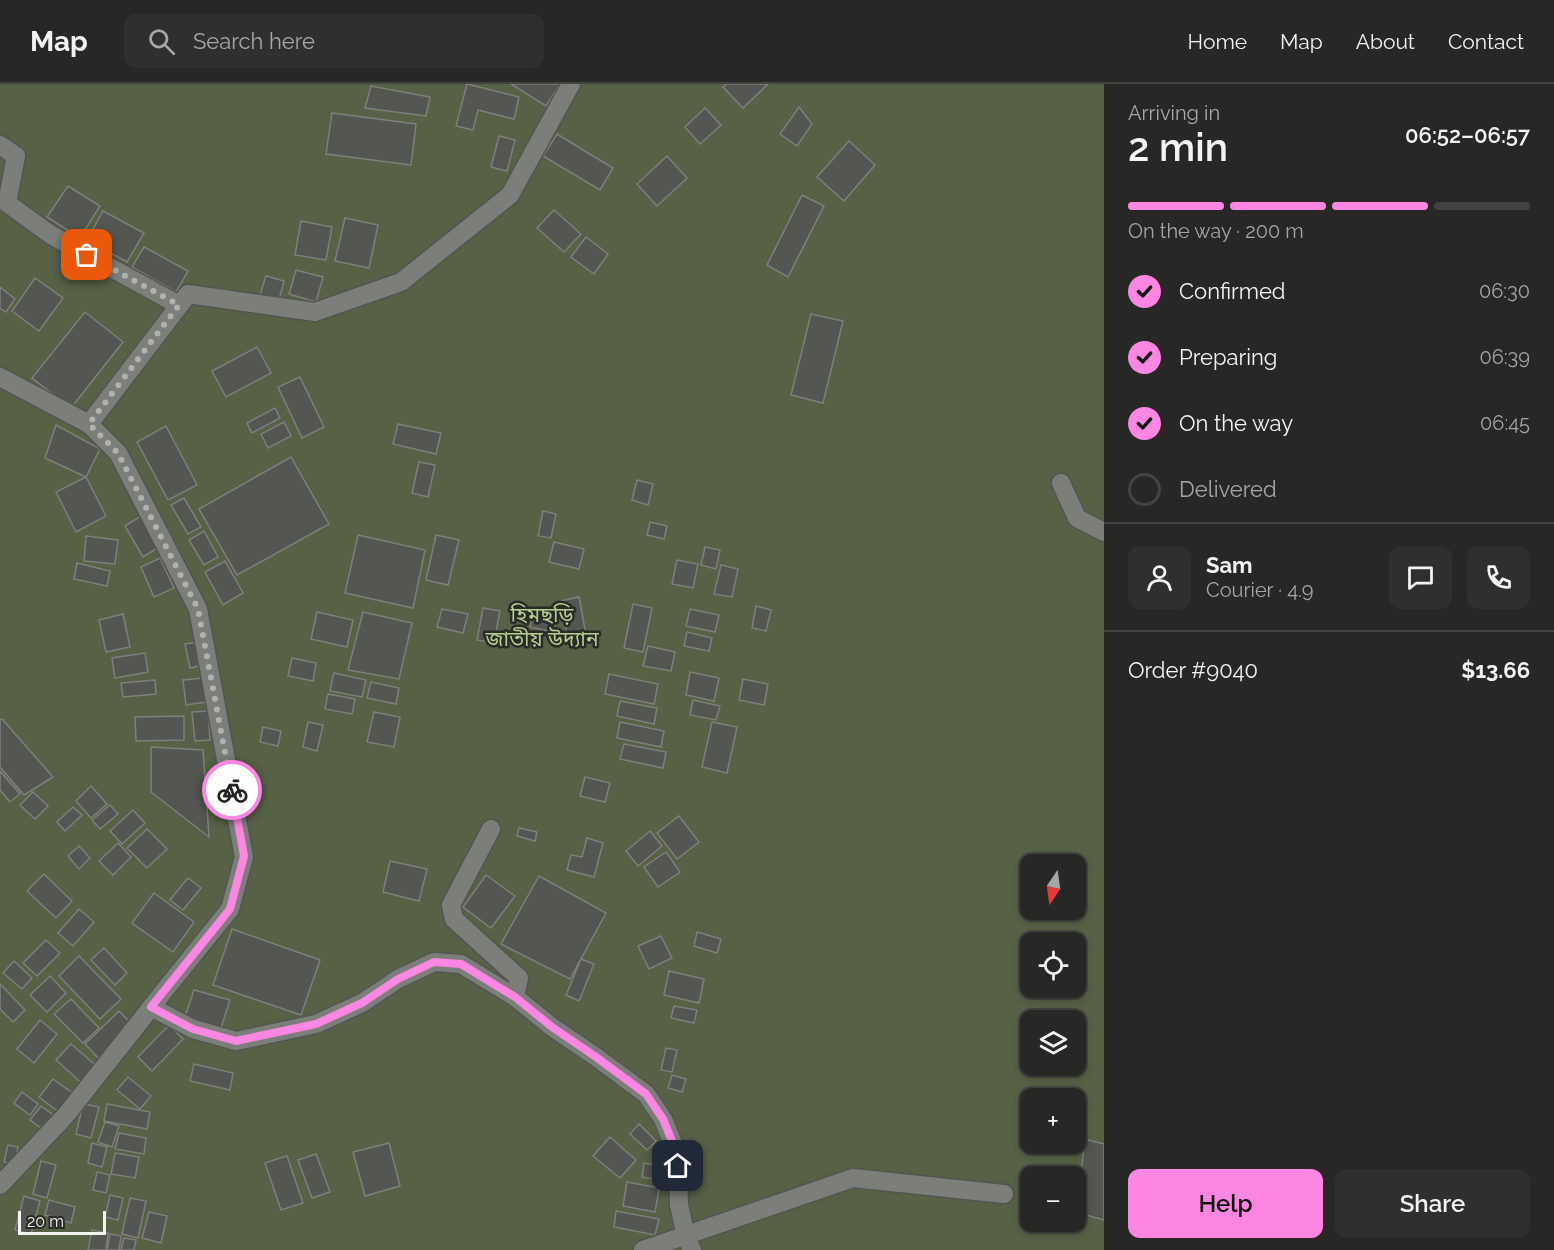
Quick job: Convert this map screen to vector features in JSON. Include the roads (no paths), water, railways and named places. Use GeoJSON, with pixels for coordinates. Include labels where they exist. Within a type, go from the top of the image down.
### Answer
{"type":"FeatureCollection","features":[{"type":"Feature","properties":{"kind":"street"},"geometry":{"type":"LineString","coordinates":[[89,424],[189,294],[315,312],[401,282],[510,195],[571,84]]}},
{"type":"Feature","properties":{"kind":"street"},"geometry":{"type":"LineString","coordinates":[[0,145],[16,156],[7,202],[51,235],[179,305]]}},
{"type":"Feature","properties":{"kind":"street"},"geometry":{"type":"LineString","coordinates":[[0,376],[89,424],[118,453],[198,609],[244,856],[230,909],[66,1115],[0,1185]]}},
{"type":"Feature","properties":{"kind":"street"},"geometry":{"type":"LineString","coordinates":[[1060,483],[1077,518],[1104,532]]}},
{"type":"Feature","properties":{"kind":"street"},"geometry":{"type":"LineString","coordinates":[[491,829],[451,905],[454,919],[519,978],[515,997]]}},
{"type":"Feature","properties":{"kind":"street"},"geometry":{"type":"LineString","coordinates":[[151,1007],[193,1029],[236,1041],[316,1024],[362,1003],[398,979],[434,962],[461,964],[515,997],[552,1027],[646,1094],[663,1119],[674,1146],[678,1166],[679,1205],[689,1243]]}},
{"type":"Feature","properties":{"kind":"street"},"geometry":{"type":"LineString","coordinates":[[643,1250],[689,1243],[853,1178],[1004,1194]]}},
{"type":"Feature","properties":{"kind":"park label","name":"হিমছড়ি জাতীয় উদ্যান"},"geometry":{"type":"Point","coordinates":[542,627]}}]}
